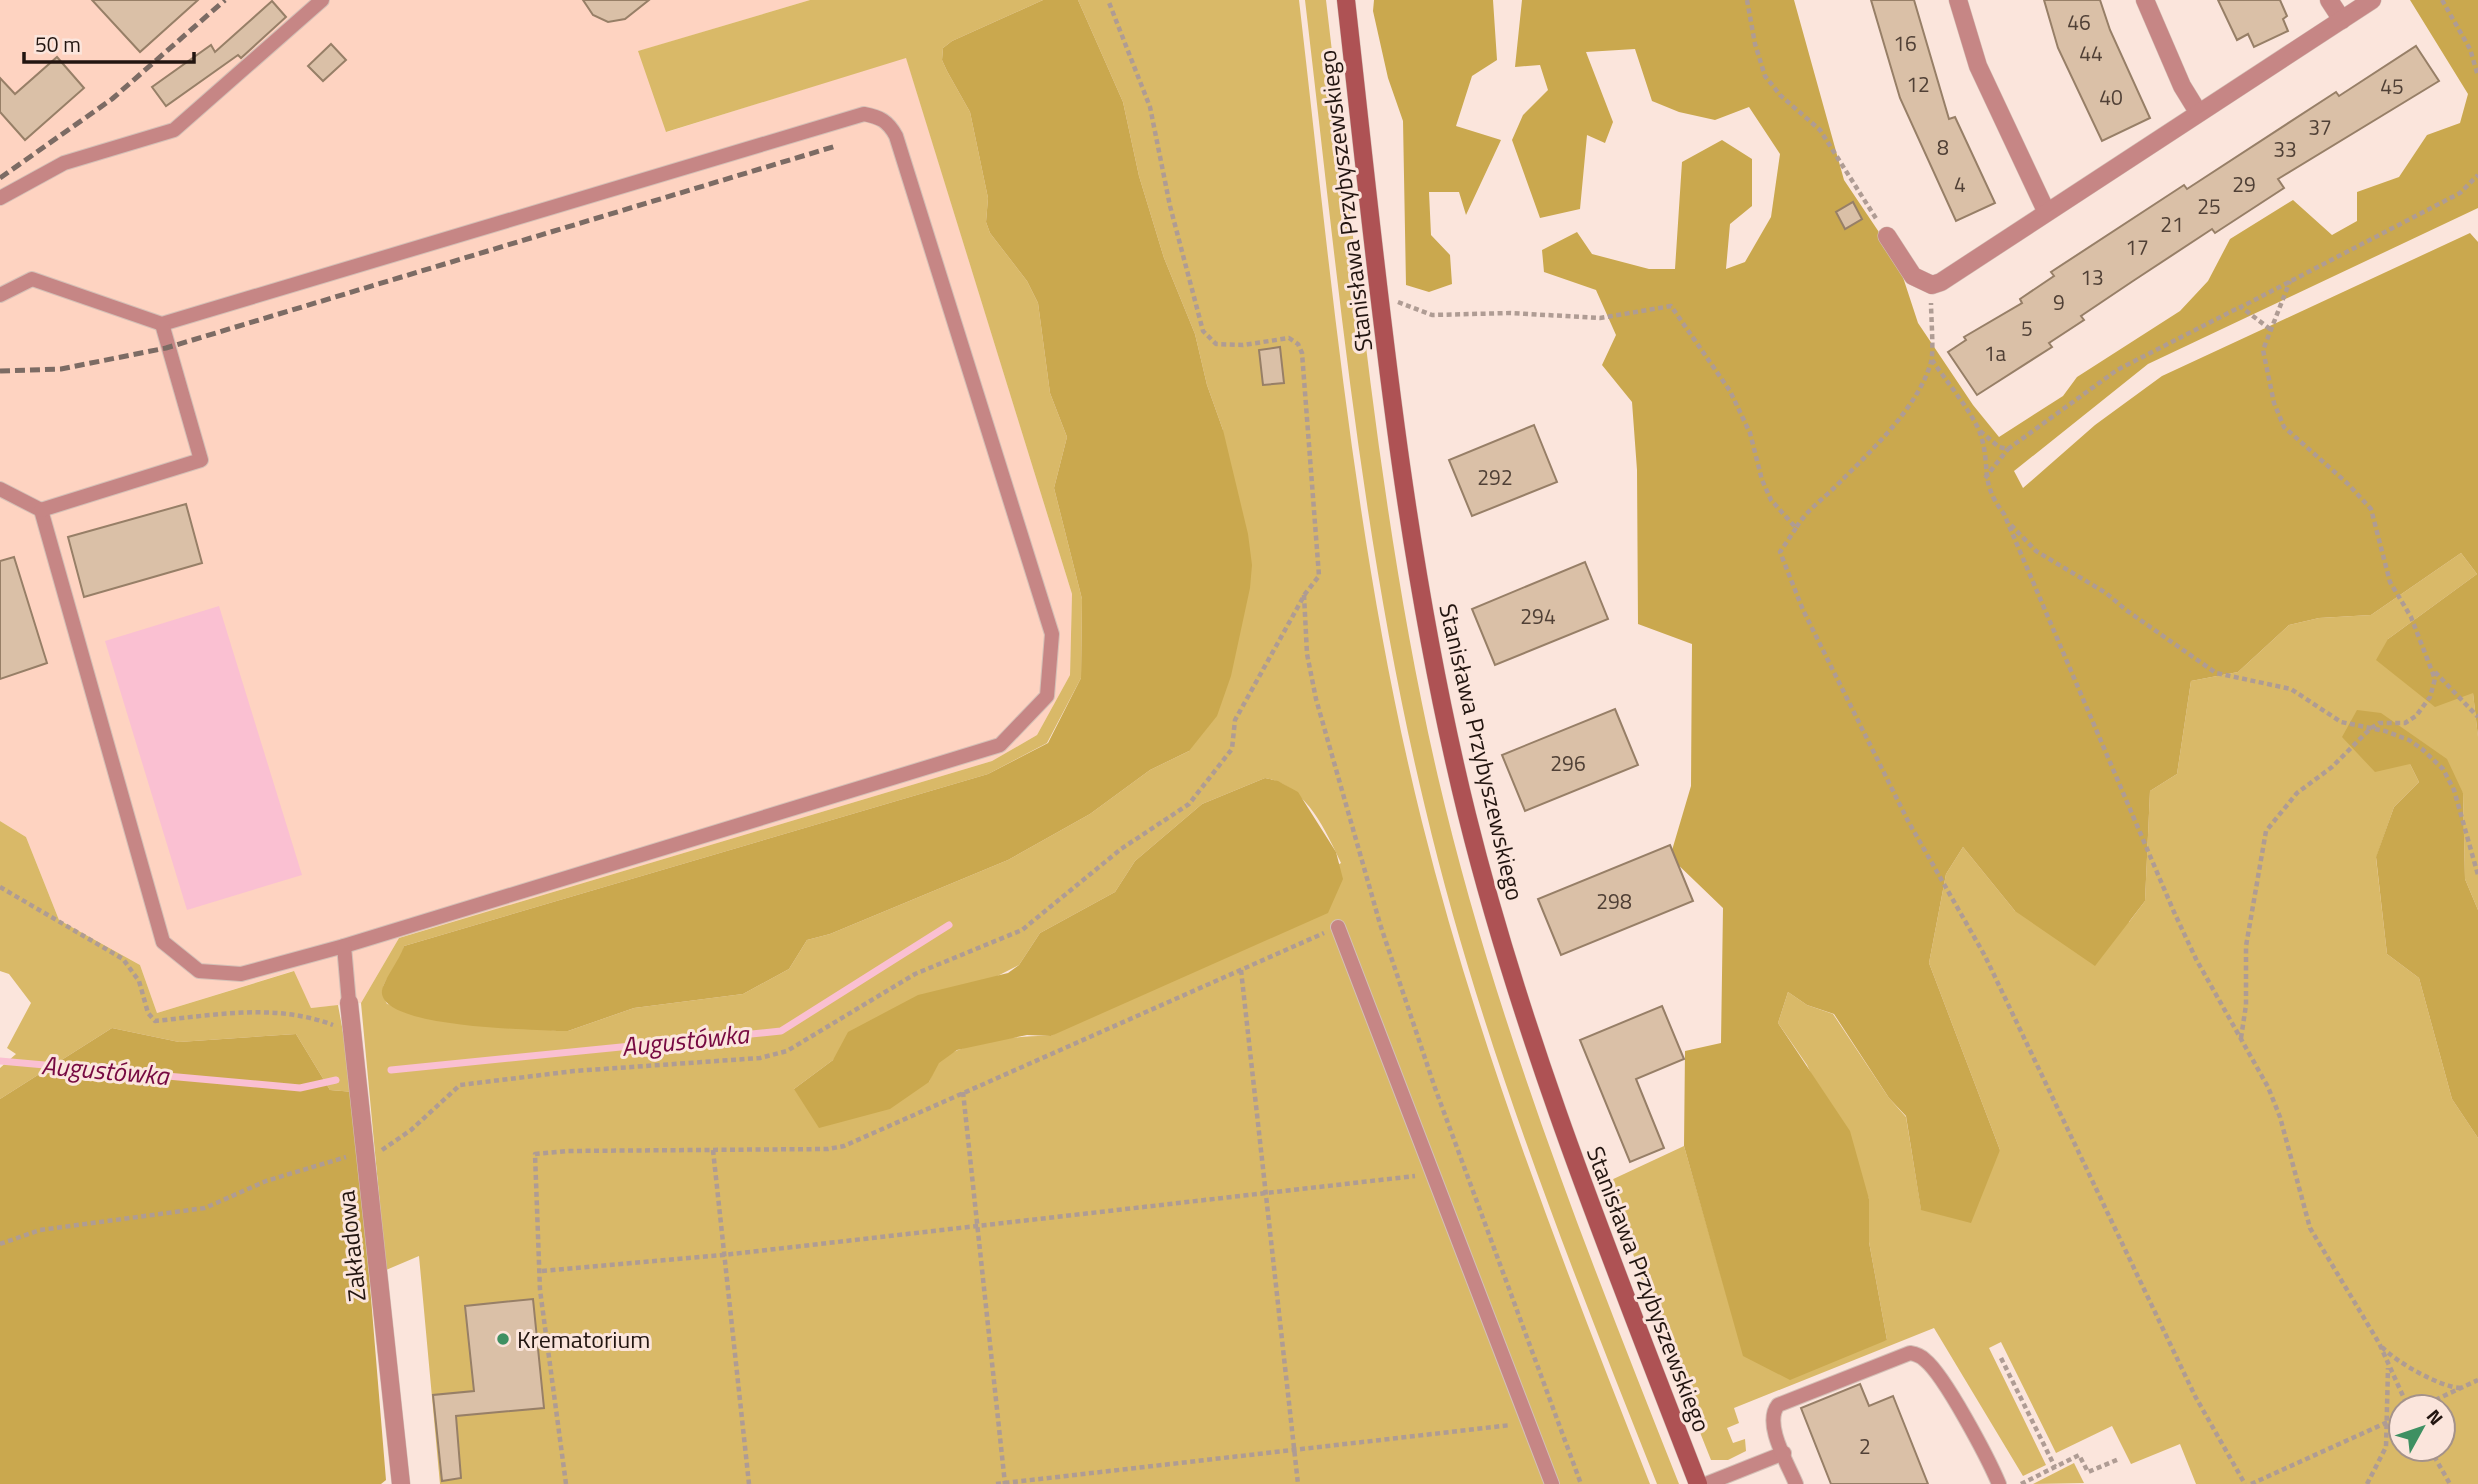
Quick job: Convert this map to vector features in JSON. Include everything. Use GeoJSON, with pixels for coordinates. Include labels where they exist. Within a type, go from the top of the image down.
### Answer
{"type":"FeatureCollection","features":[{"type":"Feature","properties":{"kind":"street","name":"Stanisława Przybyszewskiego"},"geometry":{"type":"LineString","coordinates":[[1346,0],[1403,485],[1450,744],[1494,917],[1574,1165],[1698,1484]]}},
{"type":"Feature","properties":{"kind":"street"},"geometry":{"type":"LineString","coordinates":[[1958,0],[1978,65],[2046,211]]}},
{"type":"Feature","properties":{"kind":"street"},"geometry":{"type":"LineString","coordinates":[[2145,0],[2182,86],[2199,112]]}},
{"type":"Feature","properties":{"kind":"street"},"geometry":{"type":"LineString","coordinates":[[2329,0],[2342,20]]}},
{"type":"Feature","properties":{"kind":"street"},"geometry":{"type":"LineString","coordinates":[[1887,236],[1913,276],[1932,285],[1941,282],[2372,0]]}},
{"type":"Feature","properties":{"kind":"street","name":"Zakładowa"},"geometry":{"type":"LineString","coordinates":[[349,1003],[401,1484]]}},
{"type":"Feature","properties":{"kind":"lane"},"geometry":{"type":"LineString","coordinates":[[0,198],[64,163],[174,130],[323,0]]}},
{"type":"Feature","properties":{"kind":"lane"},"geometry":{"type":"LineString","coordinates":[[0,295],[32,279],[162,324],[864,114],[881,118],[896,136],[1052,634],[1047,696],[1000,745],[344,946],[241,974],[199,971],[163,942],[40,510]]}},
{"type":"Feature","properties":{"kind":"lane"},"geometry":{"type":"LineString","coordinates":[[0,489],[40,510],[201,460],[162,324]]}},
{"type":"Feature","properties":{"kind":"lane"},"geometry":{"type":"LineString","coordinates":[[1338,927],[1552,1484]]}},
{"type":"Feature","properties":{"kind":"lane"},"geometry":{"type":"LineString","coordinates":[[344,946],[349,1003]]}},
{"type":"Feature","properties":{"kind":"lane"},"geometry":{"type":"LineString","coordinates":[[1796,1484],[1772,1419],[1778,1405],[1910,1353],[1918,1355],[1931,1367],[1980,1445],[1999,1484]]}},
{"type":"Feature","properties":{"kind":"lane"},"geometry":{"type":"LineString","coordinates":[[1706,1484],[1784,1453]]}},
{"type":"Feature","properties":{"kind":"path"},"geometry":{"type":"LineString","coordinates":[[1747,0],[1755,44],[1769,82],[1820,130],[1887,236]]}},
{"type":"Feature","properties":{"kind":"path"},"geometry":{"type":"LineString","coordinates":[[2442,0],[2470,49],[2478,76]]}},
{"type":"Feature","properties":{"kind":"path"},"geometry":{"type":"LineString","coordinates":[[1984,478],[2008,449],[2117,370],[2460,193],[2478,175]]}},
{"type":"Feature","properties":{"kind":"path"},"geometry":{"type":"LineString","coordinates":[[2241,1039],[2246,1005],[2246,946],[2266,831],[2297,793],[2332,767],[2370,729],[2379,723],[2405,723],[2416,716],[2434,686],[2432,669],[2411,617],[2390,582],[2371,509],[2347,483],[2284,427],[2263,351],[2290,281]]}},
{"type":"Feature","properties":{"kind":"path"},"geometry":{"type":"LineString","coordinates":[[1932,285],[1932,360],[1895,424],[1823,500],[1806,512],[1780,552],[1803,610],[1908,821],[1985,956],[2195,1396],[2245,1484]]}},
{"type":"Feature","properties":{"kind":"path"},"geometry":{"type":"LineString","coordinates":[[1380,295],[1432,315],[1511,313],[1600,318],[1671,306],[1730,391],[1750,433],[1762,480],[1771,500],[1796,528]]}},
{"type":"Feature","properties":{"kind":"path"},"geometry":{"type":"LineString","coordinates":[[2241,307],[2270,329]]}},
{"type":"Feature","properties":{"kind":"path"},"geometry":{"type":"LineString","coordinates":[[1932,360],[1980,431],[1999,447],[2008,449]]}},
{"type":"Feature","properties":{"kind":"path"},"geometry":{"type":"LineString","coordinates":[[1980,431],[1984,478],[1990,495],[2024,541],[2036,551],[2106,593],[2216,673],[2291,689],[2312,700],[2334,719],[2409,740],[2443,769],[2462,815],[2478,875]]}},
{"type":"Feature","properties":{"kind":"path"},"geometry":{"type":"LineString","coordinates":[[2004,514],[2142,841],[2196,959],[2241,1039],[2280,1117],[2310,1228],[2379,1343],[2402,1393]]}},
{"type":"Feature","properties":{"kind":"path"},"geometry":{"type":"LineString","coordinates":[[1304,594],[1307,654],[1316,699],[1380,924],[1439,1100],[1581,1484]]}},
{"type":"Feature","properties":{"kind":"path"},"geometry":{"type":"LineString","coordinates":[[2432,669],[2478,717]]}},
{"type":"Feature","properties":{"kind":"path"},"geometry":{"type":"LineString","coordinates":[[0,887],[123,959],[139,981],[148,1013],[155,1021],[230,1011],[292,1014],[320,1020],[353,1033]]}},
{"type":"Feature","properties":{"kind":"path"},"geometry":{"type":"LineString","coordinates":[[566,1484],[540,1290],[542,1271],[536,1154],[567,1151],[828,1149],[844,1146],[1338,927]]}},
{"type":"Feature","properties":{"kind":"path"},"geometry":{"type":"LineString","coordinates":[[1241,970],[1298,1484]]}},
{"type":"Feature","properties":{"kind":"path"},"geometry":{"type":"LineString","coordinates":[[963,1092],[1005,1483]]}},
{"type":"Feature","properties":{"kind":"path"},"geometry":{"type":"LineString","coordinates":[[713,1150],[749,1484]]}},
{"type":"Feature","properties":{"kind":"path"},"geometry":{"type":"LineString","coordinates":[[542,1271],[723,1255],[1433,1174]]}},
{"type":"Feature","properties":{"kind":"path"},"geometry":{"type":"LineString","coordinates":[[2379,1343],[2392,1357],[2433,1380],[2451,1388],[2462,1388]]}},
{"type":"Feature","properties":{"kind":"path"},"geometry":{"type":"LineString","coordinates":[[2001,1358],[2055,1467]]}},
{"type":"Feature","properties":{"kind":"path"},"geometry":{"type":"LineString","coordinates":[[2367,1484],[2386,1447],[2390,1385],[2388,1362]]}},
{"type":"Feature","properties":{"kind":"path"},"geometry":{"type":"LineString","coordinates":[[2450,1393],[2478,1380]]}},
{"type":"Feature","properties":{"kind":"path"},"geometry":{"type":"LineString","coordinates":[[996,1484],[1529,1423]]}},
{"type":"Feature","properties":{"kind":"path"},"geometry":{"type":"LineString","coordinates":[[2251,1484],[2386,1423]]}},
{"type":"Feature","properties":{"kind":"path"},"geometry":{"type":"LineString","coordinates":[[2021,1484],[2079,1455],[2088,1472],[2119,1459]]}},
{"type":"Feature","properties":{"kind":"path"},"geometry":{"type":"LineString","coordinates":[[2438,1463],[2450,1484]]}},
{"type":"Feature","properties":{"kind":"shaded area"},"geometry":{"type":"Polygon","coordinates":[[[0,0],[810,0],[639,51],[667,132],[906,57],[1072,594],[1070,675],[1037,735],[992,761],[399,938],[361,1003],[311,1008],[293,971],[157,1013],[140,965],[59,920],[26,837],[0,821],[0,0]]]}},
{"type":"Feature","properties":{"kind":"shaded area"},"geometry":{"type":"Polygon","coordinates":[[[810,0],[1043,0],[952,41],[943,48],[942,60],[970,112],[988,198],[986,222],[990,233],[1027,281],[1038,303],[1050,393],[1067,437],[1054,488],[1082,599],[1081,678],[1047,743],[988,774],[404,946],[399,963],[383,986],[387,1004],[568,1031],[634,1008],[743,994],[789,969],[807,940],[830,934],[1008,860],[1090,814],[1150,770],[1189,751],[1223,430],[1207,385],[1195,334],[1164,258],[1139,176],[1123,102],[1078,0],[1299,0],[1334,310],[1362,516],[1399,721],[1422,822],[1470,991],[1525,1157],[1650,1484],[440,1484],[419,1256],[386,1270],[361,1003],[399,938],[992,761],[1037,735],[1070,675],[1072,594],[906,58],[666,132],[638,51],[810,0]],[[1265,778],[1202,804],[1135,861],[1115,892],[1040,933],[1019,965],[833,1060],[794,1089],[929,1082],[939,1062],[961,1049],[1009,1038],[1051,1036],[1341,863],[1312,810],[1292,789],[1265,778]]]}},
{"type":"Feature","properties":{"kind":"shaded area"},"geometry":{"type":"Polygon","coordinates":[[[1043,0],[1078,0],[1123,102],[1139,176],[1164,258],[1195,334],[1207,385],[1223,430],[1248,534],[1252,565],[1250,588],[1231,676],[1217,716],[1189,751],[1150,770],[1090,814],[1008,860],[830,934],[807,940],[789,969],[743,994],[634,1008],[568,1031],[432,1020],[408,1014],[390,1005],[382,990],[404,946],[988,774],[1048,743],[1081,678],[1082,599],[1054,488],[1067,437],[1050,393],[1038,303],[1027,281],[990,233],[986,222],[988,198],[970,112],[942,60],[943,48],[952,41],[1043,0]]]}},
{"type":"Feature","properties":{"kind":"shaded area"},"geometry":{"type":"Polygon","coordinates":[[[1305,0],[1326,0],[1385,488],[1400,585],[1438,777],[1461,868],[1515,1047],[1577,1223],[1679,1484],[1657,1484],[1559,1234],[1472,980],[1425,807],[1403,707],[1367,506],[1340,304],[1305,0]]]}},
{"type":"Feature","properties":{"kind":"shaded area"},"geometry":{"type":"Polygon","coordinates":[[[1374,0],[1493,0],[1497,60],[1472,76],[1456,126],[1501,140],[1466,215],[1459,192],[1429,192],[1431,235],[1450,255],[1452,284],[1429,292],[1406,285],[1403,121],[1388,78],[1373,11],[1374,0]]]}},
{"type":"Feature","properties":{"kind":"shaded area"},"geometry":{"type":"Polygon","coordinates":[[[1522,0],[1794,0],[1844,180],[1897,259],[1918,323],[1973,405],[1999,437],[2063,396],[2077,377],[2180,311],[2208,281],[2230,239],[2293,200],[2332,235],[2357,221],[2357,192],[2399,177],[2427,135],[2460,123],[2468,94],[2410,0],[2478,0],[2478,208],[2148,364],[2014,471],[2023,488],[2095,425],[2162,376],[2470,233],[2478,242],[2478,737],[2473,693],[2435,707],[2376,660],[2388,639],[2477,574],[2461,553],[2371,615],[2319,618],[2289,625],[2238,672],[2191,681],[2177,774],[2150,791],[2145,901],[2095,966],[2015,911],[1963,847],[1946,874],[1929,963],[2000,1150],[1971,1223],[1921,1210],[1906,1116],[1889,1098],[1834,1014],[1807,1005],[1788,992],[1778,1023],[1850,1131],[1869,1199],[1869,1242],[1887,1340],[1790,1380],[1743,1356],[1684,1146],[1685,1051],[1721,1043],[1723,908],[1670,857],[1691,786],[1692,644],[1638,624],[1637,470],[1632,402],[1602,365],[1616,335],[1596,290],[1544,272],[1542,250],[1577,232],[1592,254],[1649,269],[1675,269],[1682,162],[1722,140],[1752,159],[1752,206],[1730,224],[1726,269],[1745,262],[1771,217],[1780,154],[1749,107],[1715,120],[1679,112],[1652,101],[1635,49],[1586,52],[1613,122],[1605,143],[1587,135],[1580,209],[1540,218],[1512,140],[1523,115],[1548,90],[1540,65],[1515,67],[1522,0]]]}},
{"type":"Feature","properties":{"kind":"shaded area"},"geometry":{"type":"Polygon","coordinates":[[[2461,553],[2477,574],[2388,639],[2473,693],[2478,737],[2478,910],[2465,879],[2463,793],[2410,764],[2419,782],[2394,807],[2376,858],[2387,954],[2419,978],[2452,1099],[2478,1138],[2478,1484],[2196,1484],[2180,1444],[2131,1464],[2112,1426],[2056,1453],[2001,1342],[1989,1348],[2046,1465],[2023,1476],[1934,1328],[1734,1408],[1739,1423],[1727,1428],[1733,1443],[1745,1439],[1746,1451],[1728,1460],[1711,1460],[1654,1317],[1609,1181],[1684,1146],[1744,1356],[1887,1340],[1869,1242],[1869,1199],[1807,1065],[1778,1023],[1788,992],[1807,1005],[1833,1014],[1889,1098],[1906,1117],[1921,1209],[2000,1150],[1929,963],[1946,874],[1963,847],[2015,911],[2129,922],[2145,901],[2150,791],[2177,774],[2191,681],[2238,672],[2289,625],[2319,618],[2371,615],[2461,553]]]}},
{"type":"Feature","properties":{"kind":"shaded area"},"geometry":{"type":"Polygon","coordinates":[[[219,606],[302,875],[187,910],[105,641],[219,606]]]}},
{"type":"Feature","properties":{"kind":"shaded area"},"geometry":{"type":"Polygon","coordinates":[[[2357,710],[2381,713],[2447,759],[2463,793],[2465,879],[2478,910],[2478,1138],[2452,1099],[2419,978],[2387,954],[2376,857],[2394,807],[2419,782],[2410,764],[2375,772],[2342,737],[2357,710]]]}},
{"type":"Feature","properties":{"kind":"shaded area"},"geometry":{"type":"Polygon","coordinates":[[[1265,778],[1278,781],[1298,792],[1336,852],[1343,879],[1328,913],[1051,1036],[1027,1035],[957,1050],[939,1063],[929,1082],[890,1109],[819,1128],[794,1089],[833,1060],[848,1032],[918,995],[1008,973],[1019,965],[1040,933],[1115,892],[1135,861],[1202,804],[1265,778]]]}},
{"type":"Feature","properties":{"kind":"shaded area"},"geometry":{"type":"Polygon","coordinates":[[[0,821],[26,837],[59,920],[140,965],[157,1013],[294,971],[311,1008],[338,1005],[354,1092],[330,1090],[296,1034],[179,1042],[112,1028],[0,1099],[0,1068],[16,1054],[7,1048],[31,1003],[9,974],[0,971],[0,821]]]}},
{"type":"Feature","properties":{"kind":"shaded area"},"geometry":{"type":"Polygon","coordinates":[[[112,1028],[179,1042],[296,1034],[330,1090],[354,1092],[386,1480],[381,1484],[0,1484],[0,1099],[112,1028]]]}},
{"type":"Feature","properties":{"kind":"shaded area"},"geometry":{"type":"Polygon","coordinates":[[[2074,1463],[2084,1483],[2033,1484],[2074,1463]]]}},
{"type":"Feature","properties":{"kind":"building"},"geometry":{"type":"Polygon","coordinates":[[[92,0],[198,0],[140,52],[92,0]]]}},
{"type":"Feature","properties":{"kind":"building"},"geometry":{"type":"Polygon","coordinates":[[[583,0],[649,0],[625,19],[608,22],[593,15],[583,0]]]}},
{"type":"Feature","properties":{"kind":"building"},"geometry":{"type":"Polygon","coordinates":[[[1871,0],[1914,0],[1949,119],[1955,117],[1995,203],[1956,221],[1900,98],[1871,0]]]}},
{"type":"Feature","properties":{"kind":"building"},"geometry":{"type":"Polygon","coordinates":[[[2044,0],[2100,0],[2110,30],[2150,118],[2102,141],[2058,48],[2044,0]]]}},
{"type":"Feature","properties":{"kind":"building"},"geometry":{"type":"Polygon","coordinates":[[[2218,0],[2280,0],[2287,16],[2283,19],[2288,31],[2254,47],[2248,34],[2237,40],[2218,0]]]}},
{"type":"Feature","properties":{"kind":"building"},"geometry":{"type":"Polygon","coordinates":[[[272,1],[286,17],[241,58],[238,55],[166,106],[152,87],[211,45],[215,52],[272,1]]]}},
{"type":"Feature","properties":{"kind":"building"},"geometry":{"type":"Polygon","coordinates":[[[331,44],[346,60],[323,81],[308,66],[331,44]]]}},
{"type":"Feature","properties":{"kind":"building"},"geometry":{"type":"Polygon","coordinates":[[[2416,46],[2439,81],[2278,179],[2284,188],[2215,233],[2212,229],[2081,316],[2084,320],[2049,343],[2052,347],[1977,395],[1948,352],[1966,340],[1964,337],[2022,303],[2020,299],[2054,276],[2051,272],[2184,185],[2187,189],[2336,92],[2339,96],[2416,46]]]}},
{"type":"Feature","properties":{"kind":"building"},"geometry":{"type":"Polygon","coordinates":[[[57,57],[84,88],[25,140],[0,112],[0,78],[15,94],[57,57]]]}},
{"type":"Feature","properties":{"kind":"building"},"geometry":{"type":"Polygon","coordinates":[[[1853,202],[1862,219],[1845,229],[1836,212],[1853,202]]]}},
{"type":"Feature","properties":{"kind":"building"},"geometry":{"type":"Polygon","coordinates":[[[1280,347],[1284,383],[1263,385],[1259,350],[1280,347]]]}},
{"type":"Feature","properties":{"kind":"building"},"geometry":{"type":"Polygon","coordinates":[[[1534,425],[1557,482],[1472,516],[1449,460],[1534,425]]]}},
{"type":"Feature","properties":{"kind":"building"},"geometry":{"type":"Polygon","coordinates":[[[186,504],[202,563],[84,597],[68,537],[186,504]]]}},
{"type":"Feature","properties":{"kind":"building"},"geometry":{"type":"Polygon","coordinates":[[[14,557],[47,663],[0,679],[0,561],[14,557]]]}},
{"type":"Feature","properties":{"kind":"building"},"geometry":{"type":"Polygon","coordinates":[[[1585,562],[1608,619],[1495,665],[1472,609],[1585,562]]]}},
{"type":"Feature","properties":{"kind":"building"},"geometry":{"type":"Polygon","coordinates":[[[1615,709],[1638,765],[1525,811],[1502,755],[1615,709]]]}},
{"type":"Feature","properties":{"kind":"building"},"geometry":{"type":"Polygon","coordinates":[[[1670,845],[1693,901],[1561,955],[1538,899],[1670,845]]]}},
{"type":"Feature","properties":{"kind":"building"},"geometry":{"type":"Polygon","coordinates":[[[1662,1006],[1684,1059],[1636,1079],[1664,1148],[1630,1162],[1580,1040],[1662,1006]]]}},
{"type":"Feature","properties":{"kind":"building","name":"Krematorium"},"geometry":{"type":"Polygon","coordinates":[[[533,1299],[544,1408],[456,1416],[461,1478],[442,1481],[433,1395],[474,1391],[465,1306],[533,1299]]]}},
{"type":"Feature","properties":{"kind":"building"},"geometry":{"type":"Polygon","coordinates":[[[1860,1384],[1869,1406],[1893,1396],[1928,1484],[1831,1484],[1801,1408],[1860,1384]]]}},
{"type":"Feature","properties":{"kind":"waterway","name":"Augustówka"},"geometry":{"type":"LineString","coordinates":[[391,1070],[781,1031],[949,925]]}},
{"type":"Feature","properties":{"kind":"waterway","name":"Augustówka"},"geometry":{"type":"LineString","coordinates":[[0,1061],[300,1088],[336,1080]]}},
{"type":"Feature","properties":{"kind":"railway"},"geometry":{"type":"LineString","coordinates":[[0,178],[112,99],[225,0]]}},
{"type":"Feature","properties":{"kind":"railway"},"geometry":{"type":"LineString","coordinates":[[0,371],[61,369],[166,348],[836,146]]}},
{"type":"Feature","properties":{"kind":"place","name":"Krematorium"},"geometry":{"type":"Point","coordinates":[503,1339]}}]}
